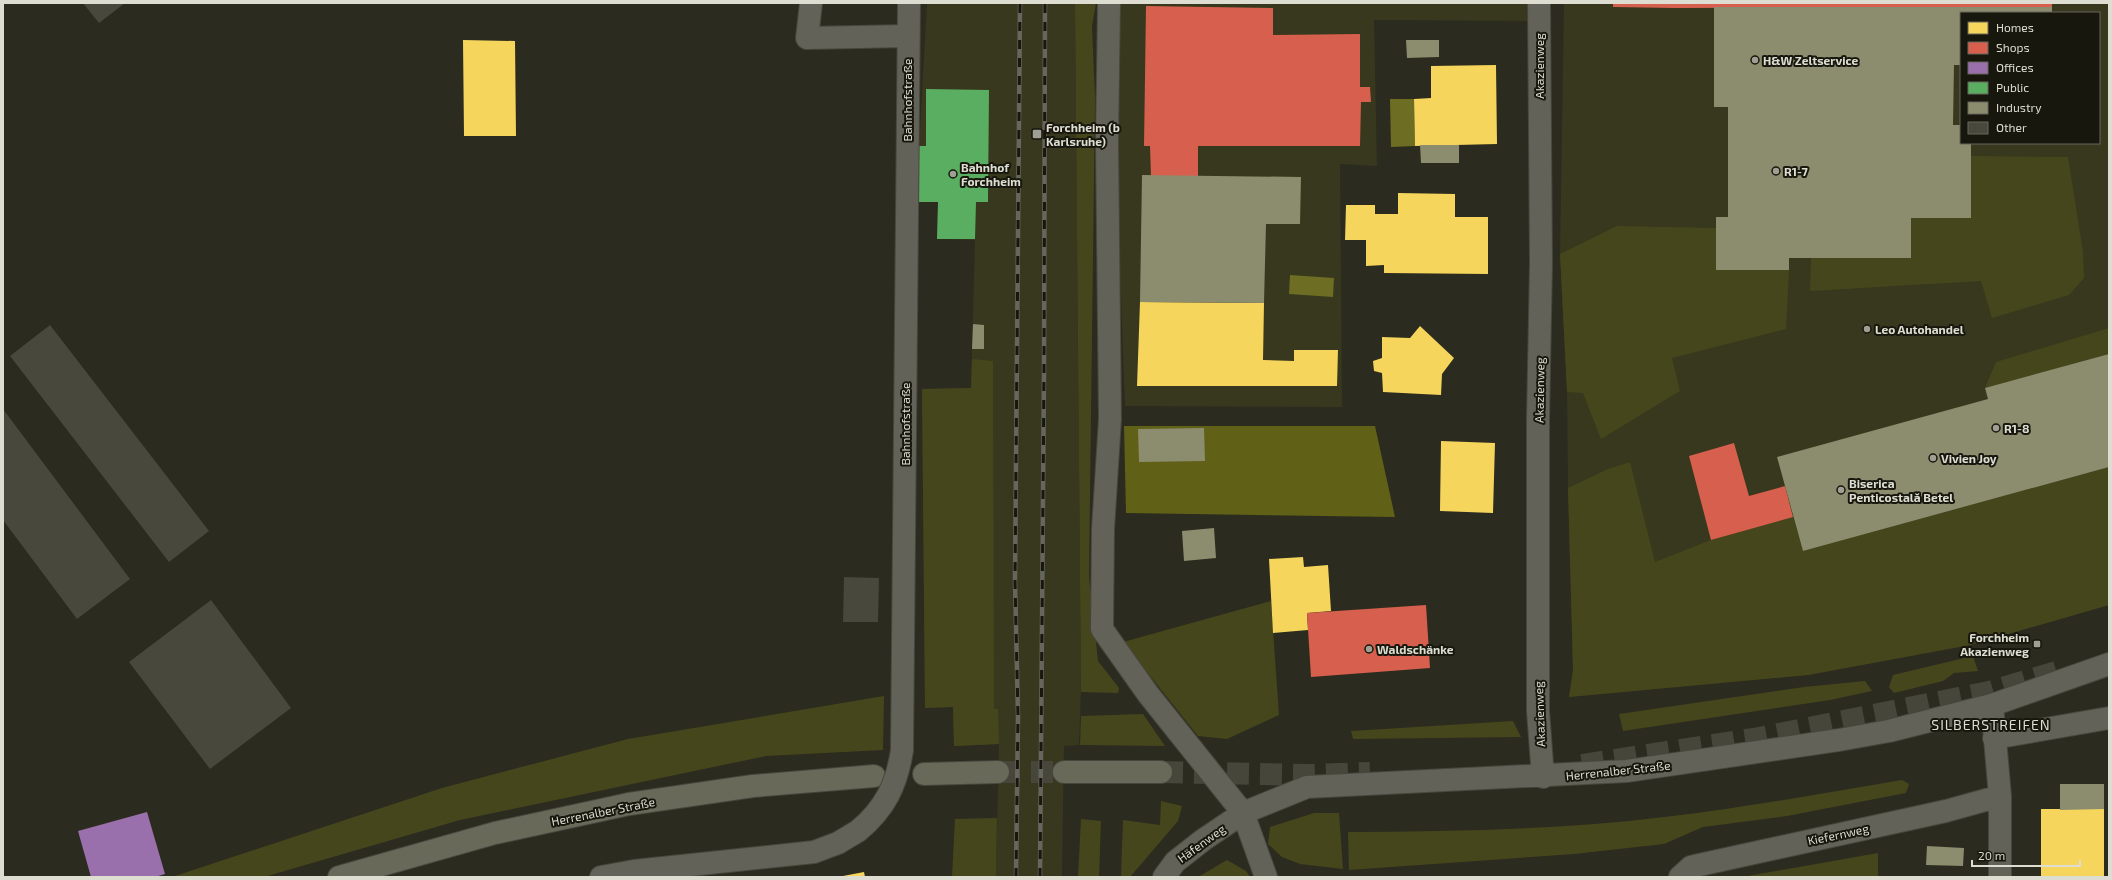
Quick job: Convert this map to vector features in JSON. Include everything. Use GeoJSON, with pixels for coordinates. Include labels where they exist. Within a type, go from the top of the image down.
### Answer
{"type":"FeatureCollection","features":[{"type":"Feature","properties":{"kind":"main road"},"geometry":{"type":"LineString","coordinates":[[924,774],[998,772]]}},
{"type":"Feature","properties":{"kind":"main road"},"geometry":{"type":"LineString","coordinates":[[1064,772],[1161,772]]}},
{"type":"Feature","properties":{"kind":"main road","name":"Herrenalber Straße"},"geometry":{"type":"LineString","coordinates":[[339,877],[495,833],[629,804],[753,786],[874,776]]}},
{"type":"Feature","properties":{"kind":"street"},"geometry":{"type":"LineString","coordinates":[[811,3],[807,38],[907,36]]}},
{"type":"Feature","properties":{"kind":"street","name":"Bahnhofstraße"},"geometry":{"type":"LineString","coordinates":[[601,877],[634,871],[814,852],[838,844],[871,821],[883,806],[892,791],[898,776],[902,750],[904,672],[907,36],[909,3]]}},
{"type":"Feature","properties":{"kind":"street"},"geometry":{"type":"LineString","coordinates":[[1110,3],[1107,142],[1110,419],[1103,529],[1102,629],[1148,694],[1243,813],[1266,877]]}},
{"type":"Feature","properties":{"kind":"street","name":"Akazienweg"},"geometry":{"type":"LineString","coordinates":[[1539,3],[1541,264],[1538,419],[1538,695],[1543,776]]}},
{"type":"Feature","properties":{"kind":"street","name":"Herrenalber Straße"},"geometry":{"type":"LineString","coordinates":[[1243,813],[1307,787],[1627,771],[1839,740],[1889,731],[1992,705],[2109,664]]}},
{"type":"Feature","properties":{"kind":"street"},"geometry":{"type":"LineString","coordinates":[[1992,705],[2000,796],[2000,877]]}},
{"type":"Feature","properties":{"kind":"street"},"geometry":{"type":"LineString","coordinates":[[1994,738],[2109,718]]}},
{"type":"Feature","properties":{"kind":"street","name":"Kiefernweg"},"geometry":{"type":"LineString","coordinates":[[1680,877],[1691,867],[1946,811],[2000,796]]}},
{"type":"Feature","properties":{"kind":"street","name":"Häfenweg"},"geometry":{"type":"LineString","coordinates":[[1164,877],[1175,862],[1203,840],[1243,813]]}},
{"type":"Feature","properties":{"kind":"shaded area"},"geometry":{"type":"Polygon","coordinates":[[[927,3],[1075,3],[1081,692],[1079,745],[1064,746],[1062,877],[996,877],[999,744],[954,746],[953,707],[925,708],[922,389],[971,388],[975,240],[937,239],[938,202],[918,202],[919,146],[927,3]]]}},
{"type":"Feature","properties":{"kind":"shaded area"},"geometry":{"type":"Polygon","coordinates":[[[1075,3],[1096,3],[1092,26],[1095,98],[1089,576],[1098,661],[1119,688],[1118,693],[1081,692],[1075,3]]]}},
{"type":"Feature","properties":{"kind":"shaded area"},"geometry":{"type":"Polygon","coordinates":[[[1110,3],[1539,3],[1539,21],[1374,20],[1377,166],[1340,164],[1342,407],[1125,406],[1110,3]]]}},
{"type":"Feature","properties":{"kind":"shaded area"},"geometry":{"type":"Polygon","coordinates":[[[1564,3],[2109,3],[2109,605],[1970,645],[1808,675],[1569,697],[1573,670],[1567,392],[1560,254],[1564,3]]]}},
{"type":"Feature","properties":{"kind":"shaded area"},"geometry":{"type":"Polygon","coordinates":[[[1390,99],[1414,99],[1415,146],[1391,147],[1390,99]]]}},
{"type":"Feature","properties":{"kind":"shaded area"},"geometry":{"type":"Polygon","coordinates":[[[1971,156],[2068,157],[2083,252],[2084,278],[2069,295],[1992,318],[1981,281],[1810,291],[1811,258],[1911,258],[1911,218],[1971,218],[1971,156]]]}},
{"type":"Feature","properties":{"kind":"shaded area"},"geometry":{"type":"Polygon","coordinates":[[[1617,226],[1716,228],[1716,270],[1789,270],[1786,329],[1672,358],[1680,391],[1601,439],[1583,393],[1567,392],[1560,254],[1617,226]]]}},
{"type":"Feature","properties":{"kind":"shaded area"},"geometry":{"type":"Polygon","coordinates":[[[1290,275],[1334,278],[1333,297],[1289,294],[1290,275]]]}},
{"type":"Feature","properties":{"kind":"shaded area"},"geometry":{"type":"Polygon","coordinates":[[[2109,328],[2109,354],[1985,388],[1996,362],[2109,328]]]}},
{"type":"Feature","properties":{"kind":"shaded area"},"geometry":{"type":"Polygon","coordinates":[[[972,359],[993,361],[994,709],[998,709],[999,744],[954,746],[953,707],[925,708],[922,389],[971,388],[972,359]]]}},
{"type":"Feature","properties":{"kind":"shaded area"},"geometry":{"type":"Polygon","coordinates":[[[1124,426],[1375,426],[1395,517],[1126,513],[1124,426]]]}},
{"type":"Feature","properties":{"kind":"shaded area"},"geometry":{"type":"Polygon","coordinates":[[[1630,462],[1655,562],[1711,540],[1793,517],[1803,551],[2109,467],[2109,605],[1970,645],[1808,675],[1569,697],[1573,670],[1568,488],[1608,469],[1630,462]]]}},
{"type":"Feature","properties":{"kind":"shaded area"},"geometry":{"type":"Polygon","coordinates":[[[1271,601],[1279,715],[1227,739],[1198,736],[1123,642],[1271,601]]]}},
{"type":"Feature","properties":{"kind":"shaded area"},"geometry":{"type":"Polygon","coordinates":[[[1973,656],[1978,671],[1954,673],[1943,681],[1894,693],[1889,687],[1893,675],[1973,656]]]}},
{"type":"Feature","properties":{"kind":"shaded area"},"geometry":{"type":"Polygon","coordinates":[[[1865,681],[1872,691],[1830,700],[1623,731],[1619,714],[1804,687],[1865,681]]]}},
{"type":"Feature","properties":{"kind":"shaded area"},"geometry":{"type":"Polygon","coordinates":[[[884,696],[883,750],[766,756],[460,820],[264,877],[172,877],[442,788],[628,739],[884,696]]]}},
{"type":"Feature","properties":{"kind":"shaded area"},"geometry":{"type":"Polygon","coordinates":[[[1143,714],[1165,746],[1080,745],[1081,716],[1143,714]]]}},
{"type":"Feature","properties":{"kind":"shaded area"},"geometry":{"type":"Polygon","coordinates":[[[1513,721],[1521,737],[1353,739],[1351,731],[1513,721]]]}},
{"type":"Feature","properties":{"kind":"shaded area"},"geometry":{"type":"Polygon","coordinates":[[[1902,780],[1909,784],[1906,793],[1787,816],[1703,827],[1664,844],[1574,854],[1349,870],[1348,832],[1506,829],[1585,825],[1724,809],[1902,780]]]}},
{"type":"Feature","properties":{"kind":"shaded area"},"geometry":{"type":"Polygon","coordinates":[[[1161,801],[1182,806],[1178,821],[1130,877],[1121,877],[1123,820],[1160,825],[1161,801]]]}},
{"type":"Feature","properties":{"kind":"shaded area"},"geometry":{"type":"Polygon","coordinates":[[[1314,813],[1339,813],[1343,869],[1300,864],[1282,857],[1268,844],[1270,827],[1314,813]]]}},
{"type":"Feature","properties":{"kind":"shaded area"},"geometry":{"type":"Polygon","coordinates":[[[997,818],[996,877],[952,877],[955,819],[997,818]]]}},
{"type":"Feature","properties":{"kind":"shaded area"},"geometry":{"type":"Polygon","coordinates":[[[1081,819],[1101,821],[1099,877],[1078,877],[1081,819]]]}},
{"type":"Feature","properties":{"kind":"shaded area"},"geometry":{"type":"Polygon","coordinates":[[[1878,853],[1878,877],[1742,877],[1878,853]]]}},
{"type":"Feature","properties":{"kind":"shaded area"},"geometry":{"type":"Polygon","coordinates":[[[1227,860],[1246,871],[1250,877],[1198,877],[1227,860]]]}},
{"type":"Feature","properties":{"kind":"building: Homes"},"geometry":{"type":"Polygon","coordinates":[[[463,40],[515,41],[516,136],[464,136],[463,40]]]}},
{"type":"Feature","properties":{"kind":"building: Homes"},"geometry":{"type":"Polygon","coordinates":[[[1496,65],[1497,144],[1415,146],[1414,99],[1431,98],[1431,66],[1496,65]]]}},
{"type":"Feature","properties":{"kind":"building: Homes"},"geometry":{"type":"Polygon","coordinates":[[[1398,193],[1455,194],[1455,217],[1488,217],[1488,274],[1384,273],[1384,265],[1366,266],[1366,240],[1345,240],[1346,205],[1375,205],[1375,214],[1398,214],[1398,193]]]}},
{"type":"Feature","properties":{"kind":"building: Homes"},"geometry":{"type":"Polygon","coordinates":[[[1140,302],[1264,303],[1263,360],[1294,361],[1294,350],[1338,350],[1337,386],[1137,386],[1140,302]]]}},
{"type":"Feature","properties":{"kind":"building: Homes"},"geometry":{"type":"Polygon","coordinates":[[[1420,326],[1454,358],[1442,374],[1441,395],[1383,392],[1382,373],[1374,371],[1373,361],[1382,358],[1382,337],[1410,338],[1420,326]]]}},
{"type":"Feature","properties":{"kind":"building: Homes"},"geometry":{"type":"Polygon","coordinates":[[[1441,441],[1495,443],[1493,513],[1440,511],[1441,441]]]}},
{"type":"Feature","properties":{"kind":"building: Homes"},"geometry":{"type":"Polygon","coordinates":[[[1303,557],[1304,567],[1328,565],[1331,611],[1307,613],[1308,630],[1273,633],[1269,559],[1303,557]]]}},
{"type":"Feature","properties":{"kind":"building: Homes"},"geometry":{"type":"Polygon","coordinates":[[[2041,809],[2104,809],[2104,877],[2041,877],[2041,809]]]}},
{"type":"Feature","properties":{"kind":"building: Homes"},"geometry":{"type":"Polygon","coordinates":[[[864,872],[865,877],[843,877],[843,876],[864,872]]]}},
{"type":"Feature","properties":{"kind":"building: Shops"},"geometry":{"type":"Polygon","coordinates":[[[1613,3],[2052,3],[2052,7],[1675,8],[1613,7],[1613,3]]]}},
{"type":"Feature","properties":{"kind":"building: Shops"},"geometry":{"type":"Polygon","coordinates":[[[1146,6],[1273,8],[1273,35],[1360,34],[1360,87],[1370,87],[1371,102],[1361,102],[1360,146],[1198,146],[1198,177],[1151,176],[1150,146],[1144,146],[1146,6]]]}},
{"type":"Feature","properties":{"kind":"building: Shops"},"geometry":{"type":"Polygon","coordinates":[[[1734,443],[1749,496],[1785,486],[1793,517],[1711,540],[1689,456],[1734,443]]]}},
{"type":"Feature","properties":{"kind":"building: Shops","name":"Waldschänke"},"geometry":{"type":"Polygon","coordinates":[[[1426,605],[1430,668],[1311,677],[1307,613],[1426,605]]]}},
{"type":"Feature","properties":{"kind":"building: Offices"},"geometry":{"type":"Polygon","coordinates":[[[147,812],[165,874],[155,877],[91,877],[78,831],[147,812]]]}},
{"type":"Feature","properties":{"kind":"building: Public","name":"Bahnhof Forchheim"},"geometry":{"type":"Polygon","coordinates":[[[926,89],[989,90],[988,202],[976,202],[975,239],[937,239],[938,202],[918,202],[919,146],[926,146],[926,89]]]}},
{"type":"Feature","properties":{"kind":"building: Industry","name":"R1-7"},"geometry":{"type":"Polygon","coordinates":[[[1714,7],[2052,7],[2052,12],[1960,12],[1960,65],[1954,65],[1953,125],[1960,125],[1960,144],[1971,144],[1971,218],[1911,218],[1911,258],[1789,258],[1789,270],[1716,270],[1716,217],[1728,217],[1728,107],[1714,107],[1714,7]]]}},
{"type":"Feature","properties":{"kind":"building: Industry"},"geometry":{"type":"Polygon","coordinates":[[[1406,40],[1439,40],[1439,57],[1407,58],[1406,40]]]}},
{"type":"Feature","properties":{"kind":"building: Industry"},"geometry":{"type":"Polygon","coordinates":[[[1420,145],[1459,145],[1459,163],[1421,163],[1420,145]]]}},
{"type":"Feature","properties":{"kind":"building: Industry"},"geometry":{"type":"Polygon","coordinates":[[[1142,175],[1301,177],[1300,224],[1266,224],[1264,303],[1140,302],[1142,175]]]}},
{"type":"Feature","properties":{"kind":"building: Industry"},"geometry":{"type":"Polygon","coordinates":[[[973,324],[984,325],[984,349],[972,349],[973,324]]]}},
{"type":"Feature","properties":{"kind":"building: Industry","name":"R1-8"},"geometry":{"type":"Polygon","coordinates":[[[2109,354],[2109,467],[1803,551],[1777,457],[1988,399],[1985,388],[2109,354]]]}},
{"type":"Feature","properties":{"kind":"building: Industry"},"geometry":{"type":"Polygon","coordinates":[[[1204,428],[1205,461],[1139,462],[1138,429],[1204,428]]]}},
{"type":"Feature","properties":{"kind":"building: Industry"},"geometry":{"type":"Polygon","coordinates":[[[1214,528],[1216,558],[1184,561],[1182,531],[1214,528]]]}},
{"type":"Feature","properties":{"kind":"building: Industry"},"geometry":{"type":"Polygon","coordinates":[[[2060,784],[2104,784],[2104,809],[2060,810],[2060,784]]]}},
{"type":"Feature","properties":{"kind":"building: Industry"},"geometry":{"type":"Polygon","coordinates":[[[1927,846],[1964,848],[1963,866],[1926,865],[1927,846]]]}},
{"type":"Feature","properties":{"kind":"building: Other"},"geometry":{"type":"Polygon","coordinates":[[[83,3],[125,3],[99,23],[83,3]]]}},
{"type":"Feature","properties":{"kind":"building: Other"},"geometry":{"type":"Polygon","coordinates":[[[50,325],[209,531],[169,562],[10,356],[50,325]]]}},
{"type":"Feature","properties":{"kind":"building: Other"},"geometry":{"type":"Polygon","coordinates":[[[3,409],[130,579],[77,619],[3,520],[3,409]]]}},
{"type":"Feature","properties":{"kind":"building: Other"},"geometry":{"type":"Polygon","coordinates":[[[844,577],[879,578],[878,622],[843,622],[844,577]]]}},
{"type":"Feature","properties":{"kind":"building: Other"},"geometry":{"type":"Polygon","coordinates":[[[211,600],[291,708],[210,769],[129,662],[211,600]]]}},
{"type":"Feature","properties":{"kind":"tunnel"},"geometry":{"type":"LineString","coordinates":[[1582,765],[1759,738],[1989,692],[2060,671]]}},
{"type":"Feature","properties":{"kind":"tunnel"},"geometry":{"type":"LineString","coordinates":[[998,772],[1064,772]]}},
{"type":"Feature","properties":{"kind":"tunnel"},"geometry":{"type":"LineString","coordinates":[[1161,772],[1309,775],[1370,773]]}},
{"type":"Feature","properties":{"kind":"railway"},"geometry":{"type":"LineString","coordinates":[[1016,877],[1018,716],[1015,581],[1020,3]]}},
{"type":"Feature","properties":{"kind":"railway"},"geometry":{"type":"LineString","coordinates":[[1040,877],[1045,3]]}},
{"type":"Feature","properties":{"kind":"place","name":"H&W Zeltservice"},"geometry":{"type":"Point","coordinates":[1755,60]}},
{"type":"Feature","properties":{"kind":"place","name":"Forchheim (b Karlsruhe)"},"geometry":{"type":"Point","coordinates":[1037,134]}},
{"type":"Feature","properties":{"kind":"place","name":"R1-7"},"geometry":{"type":"Point","coordinates":[1776,171]}},
{"type":"Feature","properties":{"kind":"place","name":"Bahnhof Forchheim"},"geometry":{"type":"Point","coordinates":[953,174]}},
{"type":"Feature","properties":{"kind":"place","name":"Leo Autohandel"},"geometry":{"type":"Point","coordinates":[1867,329]}},
{"type":"Feature","properties":{"kind":"place","name":"R1-8"},"geometry":{"type":"Point","coordinates":[1996,428]}},
{"type":"Feature","properties":{"kind":"place","name":"Vivien Joy"},"geometry":{"type":"Point","coordinates":[1933,458]}},
{"type":"Feature","properties":{"kind":"place","name":"Biserica Penticostală Betel"},"geometry":{"type":"Point","coordinates":[1841,490]}},
{"type":"Feature","properties":{"kind":"place","name":"Forchheim Akazienweg"},"geometry":{"type":"Point","coordinates":[2037,644]}},
{"type":"Feature","properties":{"kind":"place","name":"Waldschänke"},"geometry":{"type":"Point","coordinates":[1369,649]}},
{"type":"Feature","properties":{"kind":"district","name":"SILBERSTREIFEN"},"geometry":{"type":"Point","coordinates":[1991,724]}}]}
